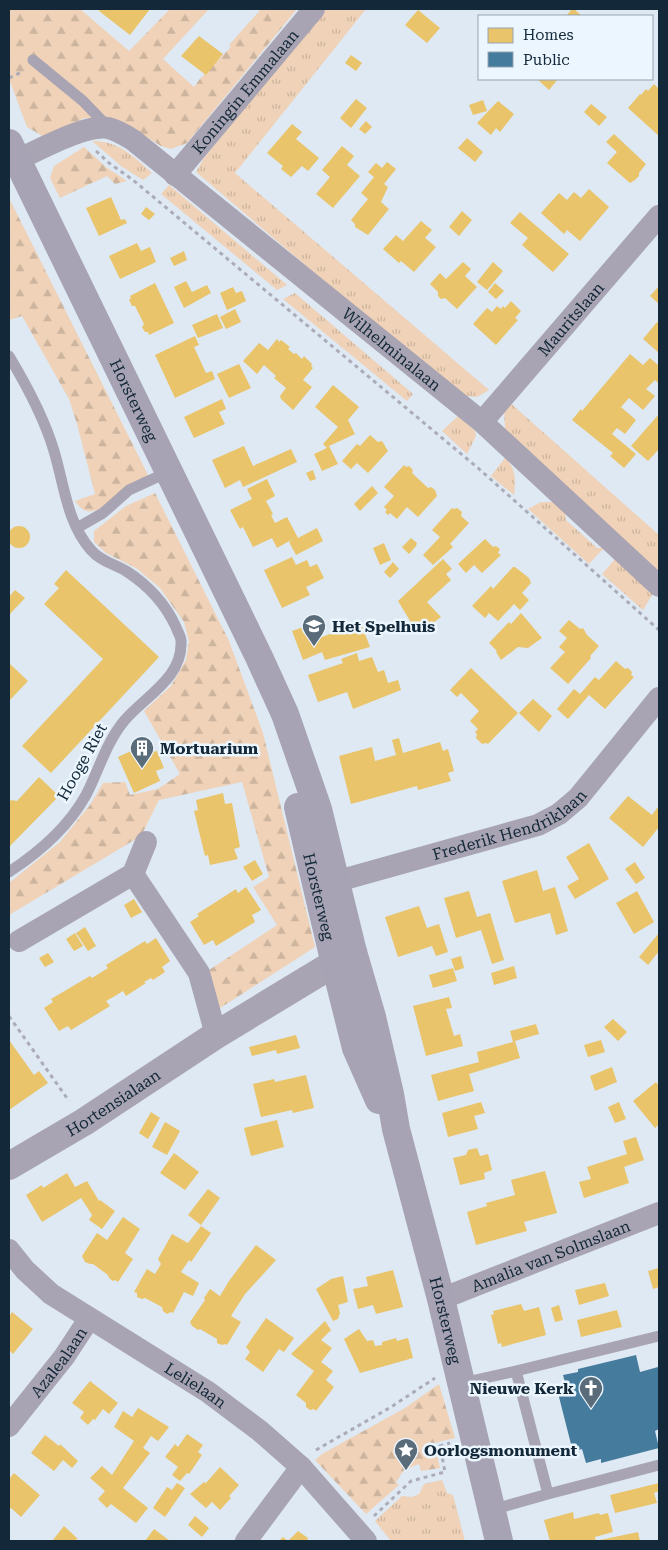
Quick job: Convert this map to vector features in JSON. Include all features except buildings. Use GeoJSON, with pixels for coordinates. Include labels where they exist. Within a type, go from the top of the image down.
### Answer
{"type":"FeatureCollection","features":[{"type":"Feature","properties":{"kind":"main road","name":"Horsterweg"},"geometry":{"type":"LineString","coordinates":[[13,151],[285,714],[303,763],[318,809],[327,884],[344,958],[372,1017],[396,1129],[441,1299],[499,1541]]}},
{"type":"Feature","properties":{"kind":"street","name":"Koningin Emmalaan"},"geometry":{"type":"LineString","coordinates":[[175,175],[314,9]]}},
{"type":"Feature","properties":{"kind":"street"},"geometry":{"type":"LineString","coordinates":[[13,151],[96,128],[109,128]]}},
{"type":"Feature","properties":{"kind":"street","name":"Wilhelminalaan"},"geometry":{"type":"LineString","coordinates":[[109,128],[133,140],[482,422],[659,586]]}},
{"type":"Feature","properties":{"kind":"street","name":"Mauritslaan"},"geometry":{"type":"LineString","coordinates":[[482,422],[659,216]]}},
{"type":"Feature","properties":{"kind":"street","name":"Frederik Hendriklaan"},"geometry":{"type":"LineString","coordinates":[[327,884],[538,825],[559,814],[578,798],[659,698]]}},
{"type":"Feature","properties":{"kind":"street"},"geometry":{"type":"LineString","coordinates":[[19,941],[133,874],[146,842]]}},
{"type":"Feature","properties":{"kind":"street"},"geometry":{"type":"LineString","coordinates":[[133,874],[198,973],[216,1035]]}},
{"type":"Feature","properties":{"kind":"street","name":"Hortensialaan"},"geometry":{"type":"LineString","coordinates":[[9,1166],[84,1122],[216,1035],[344,958]]}},
{"type":"Feature","properties":{"kind":"street","name":"Amalia van Solmslaan"},"geometry":{"type":"LineString","coordinates":[[441,1299],[659,1214]]}},
{"type":"Feature","properties":{"kind":"street","name":"Lelielaan"},"geometry":{"type":"LineString","coordinates":[[9,1250],[25,1270],[51,1294],[208,1392],[260,1432],[301,1467],[361,1536]]}},
{"type":"Feature","properties":{"kind":"street","name":"Azalealaan"},"geometry":{"type":"LineString","coordinates":[[9,1426],[64,1358],[89,1319]]}},
{"type":"Feature","properties":{"kind":"street"},"geometry":{"type":"LineString","coordinates":[[246,1541],[301,1467]]}},
{"type":"Feature","properties":{"kind":"lane","name":"Wilhelminalaan"},"geometry":{"type":"LineString","coordinates":[[32,60],[83,100],[109,128]]}},
{"type":"Feature","properties":{"kind":"lane","name":"Hooge Riet"},"geometry":{"type":"LineString","coordinates":[[9,356],[41,413],[77,528],[91,550],[107,563],[125,571],[150,589],[170,613],[181,639],[180,658],[170,676],[124,721],[107,747],[85,797],[65,823],[40,850],[9,872]]}},
{"type":"Feature","properties":{"kind":"lane"},"geometry":{"type":"LineString","coordinates":[[77,528],[103,514],[129,490],[168,472]]}},
{"type":"Feature","properties":{"kind":"lane"},"geometry":{"type":"LineString","coordinates":[[459,1374],[516,1370],[659,1336]]}},
{"type":"Feature","properties":{"kind":"lane"},"geometry":{"type":"LineString","coordinates":[[516,1370],[548,1494]]}},
{"type":"Feature","properties":{"kind":"lane"},"geometry":{"type":"LineString","coordinates":[[491,1510],[659,1465]]}},
{"type":"Feature","properties":{"kind":"path"},"geometry":{"type":"LineString","coordinates":[[76,134],[478,468],[659,630]]}},
{"type":"Feature","properties":{"kind":"path"},"geometry":{"type":"LineString","coordinates":[[9,1016],[84,1122]]}},
{"type":"Feature","properties":{"kind":"path"},"geometry":{"type":"LineString","coordinates":[[301,1467],[314,1451],[391,1407],[459,1374]]}},
{"type":"Feature","properties":{"kind":"path"},"geometry":{"type":"LineString","coordinates":[[361,1536],[411,1481],[445,1472],[440,1446],[474,1437]]}},
{"type":"Feature","properties":{"kind":"green space"},"geometry":{"type":"Polygon","coordinates":[[[9,9],[80,9],[129,51],[170,9],[209,9],[163,59],[194,87],[231,47],[229,45],[261,9],[297,9],[187,143],[171,149],[161,146],[132,128],[104,119],[84,118],[46,138],[27,127],[9,79],[9,9]]]}},
{"type":"Feature","properties":{"kind":"green space"},"geometry":{"type":"Polygon","coordinates":[[[325,9],[366,9],[235,173],[489,390],[477,397],[455,395],[418,361],[196,172],[204,158],[325,9]]]}},
{"type":"Feature","properties":{"kind":"green space"},"geometry":{"type":"Polygon","coordinates":[[[92,141],[118,147],[132,155],[152,173],[143,180],[121,166],[92,141]]]}},
{"type":"Feature","properties":{"kind":"green space"},"geometry":{"type":"Polygon","coordinates":[[[84,147],[106,167],[127,181],[115,184],[107,176],[60,198],[50,178],[54,166],[84,147]]]}},
{"type":"Feature","properties":{"kind":"green space"},"geometry":{"type":"Polygon","coordinates":[[[169,185],[287,285],[277,290],[161,194],[169,185]]]}},
{"type":"Feature","properties":{"kind":"green space"},"geometry":{"type":"Polygon","coordinates":[[[9,198],[148,475],[95,511],[86,511],[75,501],[95,494],[69,399],[22,316],[9,320],[9,198]]]}},
{"type":"Feature","properties":{"kind":"green space"},"geometry":{"type":"Polygon","coordinates":[[[295,293],[413,394],[407,401],[283,299],[295,293]]]}},
{"type":"Feature","properties":{"kind":"green space"},"geometry":{"type":"Polygon","coordinates":[[[508,401],[659,535],[659,572],[506,434],[504,413],[508,401]]]}},
{"type":"Feature","properties":{"kind":"green space"},"geometry":{"type":"Polygon","coordinates":[[[458,416],[475,431],[476,436],[467,454],[442,431],[458,416]]]}},
{"type":"Feature","properties":{"kind":"green space"},"geometry":{"type":"Polygon","coordinates":[[[505,458],[509,462],[514,475],[514,495],[491,476],[505,458]]]}},
{"type":"Feature","properties":{"kind":"green space"},"geometry":{"type":"Polygon","coordinates":[[[155,493],[229,641],[263,733],[315,947],[220,1008],[206,972],[277,925],[253,887],[269,877],[242,782],[159,800],[141,836],[9,915],[9,883],[60,842],[90,805],[103,783],[125,782],[130,795],[158,789],[180,774],[144,711],[171,686],[186,660],[189,641],[184,622],[160,588],[136,568],[106,553],[94,542],[94,531],[126,506],[155,493]]]}},
{"type":"Feature","properties":{"kind":"green space"},"geometry":{"type":"Polygon","coordinates":[[[541,502],[554,502],[565,511],[566,520],[597,548],[604,548],[589,564],[528,509],[541,502]]]}},
{"type":"Feature","properties":{"kind":"green space"},"geometry":{"type":"Polygon","coordinates":[[[616,558],[654,592],[643,610],[602,574],[616,558]]]}},
{"type":"Feature","properties":{"kind":"green space"},"geometry":{"type":"Polygon","coordinates":[[[439,1384],[455,1438],[434,1443],[440,1468],[421,1471],[419,1464],[404,1470],[396,1482],[399,1485],[366,1514],[315,1460],[322,1454],[405,1408],[439,1384]]]}},
{"type":"Feature","properties":{"kind":"green space"},"geometry":{"type":"Polygon","coordinates":[[[442,1480],[447,1493],[453,1495],[465,1541],[391,1541],[375,1521],[402,1496],[412,1497],[419,1494],[424,1484],[442,1480]]]}},
{"type":"Feature","properties":{"kind":"place","name":"Het Spelhuis"},"geometry":{"type":"Point","coordinates":[314,647]}},
{"type":"Feature","properties":{"kind":"place","name":"Mortuarium"},"geometry":{"type":"Point","coordinates":[142,769]}},
{"type":"Feature","properties":{"kind":"place","name":"Nieuwe Kerk"},"geometry":{"type":"Point","coordinates":[591,1409]}},
{"type":"Feature","properties":{"kind":"place","name":"Oorlogsmonument"},"geometry":{"type":"Point","coordinates":[406,1471]}}]}
